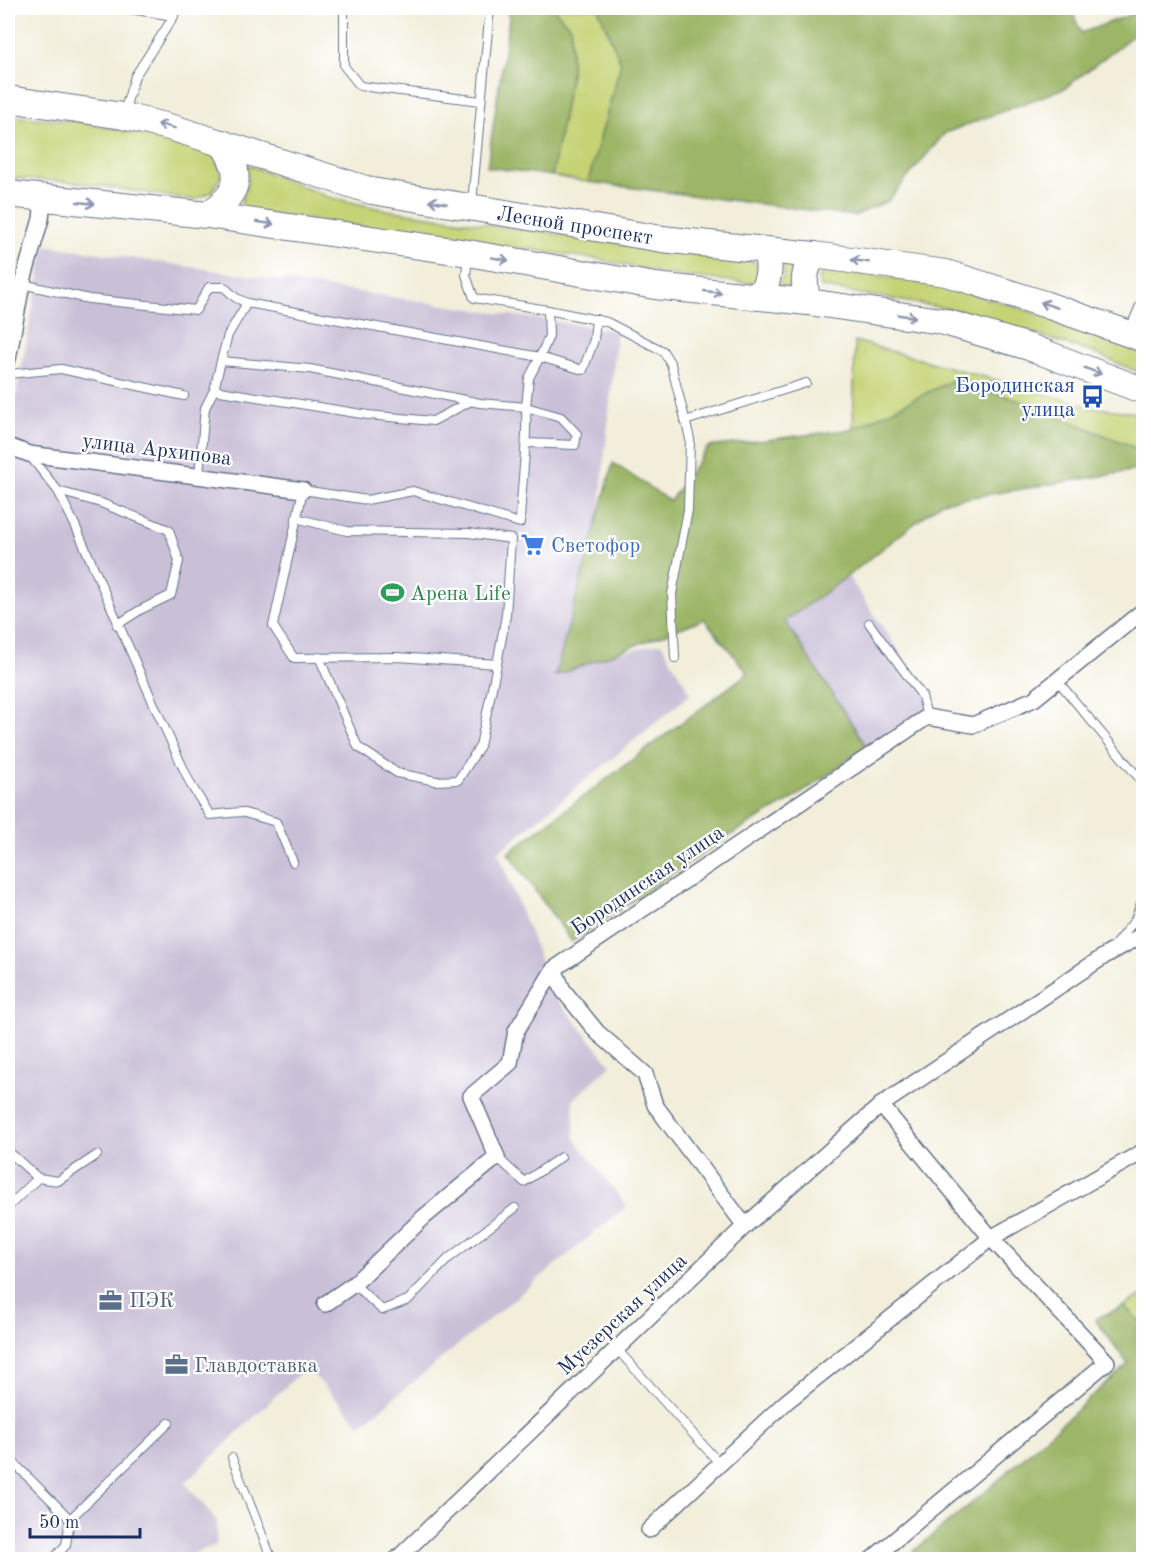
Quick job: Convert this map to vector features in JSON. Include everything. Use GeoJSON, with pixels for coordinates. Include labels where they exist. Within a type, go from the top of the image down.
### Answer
{"type":"FeatureCollection","features":[{"type":"Feature","properties":{"kind":"main road","name":"Лесной проспект"},"geometry":{"type":"LineString","coordinates":[[8,99],[123,116],[222,143],[372,190],[662,239],[814,255],[946,273],[1136,336]]}},
{"type":"Feature","properties":{"kind":"main road"},"geometry":{"type":"LineString","coordinates":[[207,215],[226,203],[236,183],[235,161],[222,143]]}},
{"type":"Feature","properties":{"kind":"main road"},"geometry":{"type":"LineString","coordinates":[[8,194],[207,215],[468,253],[655,286],[808,302],[941,321],[1029,347],[1143,391]]}},
{"type":"Feature","properties":{"kind":"main road"},"geometry":{"type":"LineString","coordinates":[[759,297],[768,282],[770,266],[766,250]]}},
{"type":"Feature","properties":{"kind":"main road"},"geometry":{"type":"LineString","coordinates":[[808,302],[804,285],[806,268],[814,255]]}},
{"type":"Feature","properties":{"kind":"street"},"geometry":{"type":"LineString","coordinates":[[8,359],[17,291],[41,219],[44,199]]}},
{"type":"Feature","properties":{"kind":"street","name":"улица Архипова"},"geometry":{"type":"LineString","coordinates":[[8,446],[28,454],[303,490]]}},
{"type":"Feature","properties":{"kind":"street"},"geometry":{"type":"LineString","coordinates":[[927,717],[973,725],[1035,699],[1143,610]]}},
{"type":"Feature","properties":{"kind":"street","name":"Бородинская улица"},"geometry":{"type":"LineString","coordinates":[[497,1157],[471,1096],[510,1062],[516,1031],[554,969],[927,717]]}},
{"type":"Feature","properties":{"kind":"street","name":"Муезерская улица"},"geometry":{"type":"LineString","coordinates":[[396,1560],[745,1227],[882,1105],[1106,955],[1143,934]]}},
{"type":"Feature","properties":{"kind":"street"},"geometry":{"type":"LineString","coordinates":[[554,969],[563,990],[597,1032],[645,1074],[655,1105],[745,1227]]}},
{"type":"Feature","properties":{"kind":"street"},"geometry":{"type":"LineString","coordinates":[[871,1560],[1107,1362],[991,1238],[882,1105]]}},
{"type":"Feature","properties":{"kind":"street"},"geometry":{"type":"LineString","coordinates":[[649,1530],[786,1402],[991,1238],[1143,1151]]}},
{"type":"Feature","properties":{"kind":"street"},"geometry":{"type":"LineString","coordinates":[[325,1305],[354,1284],[424,1217],[497,1157]]}},
{"type":"Feature","properties":{"kind":"lane"},"geometry":{"type":"LineString","coordinates":[[123,8],[174,12],[135,76],[123,116]]}},
{"type":"Feature","properties":{"kind":"lane"},"geometry":{"type":"LineString","coordinates":[[344,8],[344,66],[360,87],[481,101]]}},
{"type":"Feature","properties":{"kind":"lane"},"geometry":{"type":"LineString","coordinates":[[472,207],[490,8]]}},
{"type":"Feature","properties":{"kind":"lane"},"geometry":{"type":"LineString","coordinates":[[468,253],[466,275],[474,298],[607,322],[663,351],[671,364],[690,439],[688,510],[672,594],[675,658]]}},
{"type":"Feature","properties":{"kind":"lane"},"geometry":{"type":"LineString","coordinates":[[17,291],[196,310],[209,287],[224,287],[236,298],[247,303],[540,357],[583,370],[594,340],[596,319]]}},
{"type":"Feature","properties":{"kind":"lane"},"geometry":{"type":"LineString","coordinates":[[1136,336],[1143,296]]}},
{"type":"Feature","properties":{"kind":"lane"},"geometry":{"type":"LineString","coordinates":[[199,475],[205,408],[214,390],[228,335],[247,303]]}},
{"type":"Feature","properties":{"kind":"lane"},"geometry":{"type":"LineString","coordinates":[[497,664],[397,657],[294,658],[273,626],[303,490],[367,500],[413,492],[520,524],[522,476],[528,443],[526,407],[529,378],[549,336],[548,310]]}},
{"type":"Feature","properties":{"kind":"lane"},"geometry":{"type":"LineString","coordinates":[[221,361],[310,369],[471,401],[526,407],[561,417],[577,434],[575,445],[528,443]]}},
{"type":"Feature","properties":{"kind":"lane"},"geometry":{"type":"LineString","coordinates":[[8,374],[61,369],[184,396]]}},
{"type":"Feature","properties":{"kind":"lane"},"geometry":{"type":"LineString","coordinates":[[685,421],[806,383]]}},
{"type":"Feature","properties":{"kind":"lane"},"geometry":{"type":"LineString","coordinates":[[214,390],[368,415],[434,421],[471,401]]}},
{"type":"Feature","properties":{"kind":"lane"},"geometry":{"type":"LineString","coordinates":[[28,454],[58,491],[191,784],[210,815],[241,812],[276,822],[293,861]]}},
{"type":"Feature","properties":{"kind":"lane"},"geometry":{"type":"LineString","coordinates":[[58,491],[101,503],[169,530],[179,561],[171,595],[140,610],[117,625]]}},
{"type":"Feature","properties":{"kind":"lane"},"geometry":{"type":"LineString","coordinates":[[296,518],[347,531],[469,533],[511,539],[506,615],[480,746],[458,780],[436,781],[398,773],[358,747],[319,657]]}},
{"type":"Feature","properties":{"kind":"lane"},"geometry":{"type":"LineString","coordinates":[[869,623],[922,696],[927,717]]}},
{"type":"Feature","properties":{"kind":"lane"},"geometry":{"type":"LineString","coordinates":[[1057,680],[1143,784]]}},
{"type":"Feature","properties":{"kind":"lane"},"geometry":{"type":"LineString","coordinates":[[1106,955],[1135,920],[1143,895]]}},
{"type":"Feature","properties":{"kind":"lane"},"geometry":{"type":"LineString","coordinates":[[8,1151],[38,1178],[58,1181],[98,1155]]}},
{"type":"Feature","properties":{"kind":"lane"},"geometry":{"type":"LineString","coordinates":[[497,1157],[524,1182],[561,1157]]}},
{"type":"Feature","properties":{"kind":"lane"},"geometry":{"type":"LineString","coordinates":[[8,1207],[38,1178]]}},
{"type":"Feature","properties":{"kind":"lane"},"geometry":{"type":"LineString","coordinates":[[354,1284],[382,1310],[408,1300],[449,1258],[515,1208]]}},
{"type":"Feature","properties":{"kind":"lane"},"geometry":{"type":"LineString","coordinates":[[616,1348],[720,1464]]}},
{"type":"Feature","properties":{"kind":"lane"},"geometry":{"type":"LineString","coordinates":[[52,1560],[66,1545],[70,1519],[169,1423]]}},
{"type":"Feature","properties":{"kind":"lane"},"geometry":{"type":"LineString","coordinates":[[8,1457],[70,1519]]}},
{"type":"Feature","properties":{"kind":"lane"},"geometry":{"type":"LineString","coordinates":[[232,1458],[272,1560]]}},
{"type":"Feature","properties":{"kind":"shaded area"},"geometry":{"type":"Polygon","coordinates":[[[45,245],[617,331],[598,523],[570,664],[661,643],[691,694],[498,852],[555,997],[611,1065],[573,1100],[575,1139],[627,1206],[361,1425],[306,1367],[185,1483],[217,1521],[216,1545],[181,1559],[8,1560],[8,436],[45,245]]]}},
{"type":"Feature","properties":{"kind":"shaded area"},"geometry":{"type":"Polygon","coordinates":[[[848,576],[937,707],[867,747],[785,621],[848,576]]]}},
{"type":"Feature","properties":{"kind":"green space"},"geometry":{"type":"Polygon","coordinates":[[[506,8],[553,8],[571,28],[571,73],[552,176],[487,167],[509,18],[506,8]]]}},
{"type":"Feature","properties":{"kind":"green space"},"geometry":{"type":"Polygon","coordinates":[[[553,8],[598,8],[621,63],[588,182],[552,176],[571,73],[571,28],[553,8]]]}},
{"type":"Feature","properties":{"kind":"green space"},"geometry":{"type":"Polygon","coordinates":[[[598,8],[1071,8],[1081,33],[1132,14],[1131,8],[1143,8],[1144,27],[1065,88],[945,133],[888,201],[854,216],[588,182],[621,63],[598,8]]]}},
{"type":"Feature","properties":{"kind":"green space"},"geometry":{"type":"Polygon","coordinates":[[[8,116],[74,121],[200,145],[215,154],[221,176],[212,192],[194,200],[74,182],[8,178],[8,116]]]}},
{"type":"Feature","properties":{"kind":"green space"},"geometry":{"type":"Polygon","coordinates":[[[246,164],[328,197],[386,210],[755,262],[761,273],[759,281],[747,283],[665,274],[598,259],[239,210],[248,181],[246,164]]]}},
{"type":"Feature","properties":{"kind":"green space"},"geometry":{"type":"Polygon","coordinates":[[[782,262],[797,265],[793,288],[777,286],[784,275],[782,262]]]}},
{"type":"Feature","properties":{"kind":"green space"},"geometry":{"type":"Polygon","coordinates":[[[829,268],[948,288],[1033,312],[1143,354],[1143,374],[1091,352],[961,311],[821,287],[819,276],[829,268]]]}},
{"type":"Feature","properties":{"kind":"green space"},"geometry":{"type":"Polygon","coordinates":[[[855,341],[1092,407],[1143,414],[1143,451],[1028,404],[955,379],[853,429],[855,341]]]}},
{"type":"Feature","properties":{"kind":"green space"},"geometry":{"type":"Polygon","coordinates":[[[955,379],[1028,404],[1143,451],[1143,469],[942,502],[848,576],[785,621],[867,747],[793,799],[732,834],[572,942],[508,853],[748,673],[704,619],[555,676],[613,463],[670,501],[708,447],[853,429],[955,379]]]}},
{"type":"Feature","properties":{"kind":"green space"},"geometry":{"type":"Polygon","coordinates":[[[1143,1294],[1143,1325],[1124,1306],[1143,1294]]]}},
{"type":"Feature","properties":{"kind":"green space"},"geometry":{"type":"Polygon","coordinates":[[[1124,1306],[1143,1325],[1143,1559],[904,1559],[985,1492],[1128,1364],[1095,1319],[1124,1306]]]}},
{"type":"Feature","properties":{"kind":"place","name":"Бородинская улица"},"geometry":{"type":"Point","coordinates":[1093,397]}},
{"type":"Feature","properties":{"kind":"place","name":"Светофор"},"geometry":{"type":"Point","coordinates":[533,545]}},
{"type":"Feature","properties":{"kind":"place","name":"Арена Life"},"geometry":{"type":"Point","coordinates":[392,593]}},
{"type":"Feature","properties":{"kind":"place","name":"ПЭК"},"geometry":{"type":"Point","coordinates":[111,1300]}},
{"type":"Feature","properties":{"kind":"place","name":"Главдоставка"},"geometry":{"type":"Point","coordinates":[176,1365]}}]}
